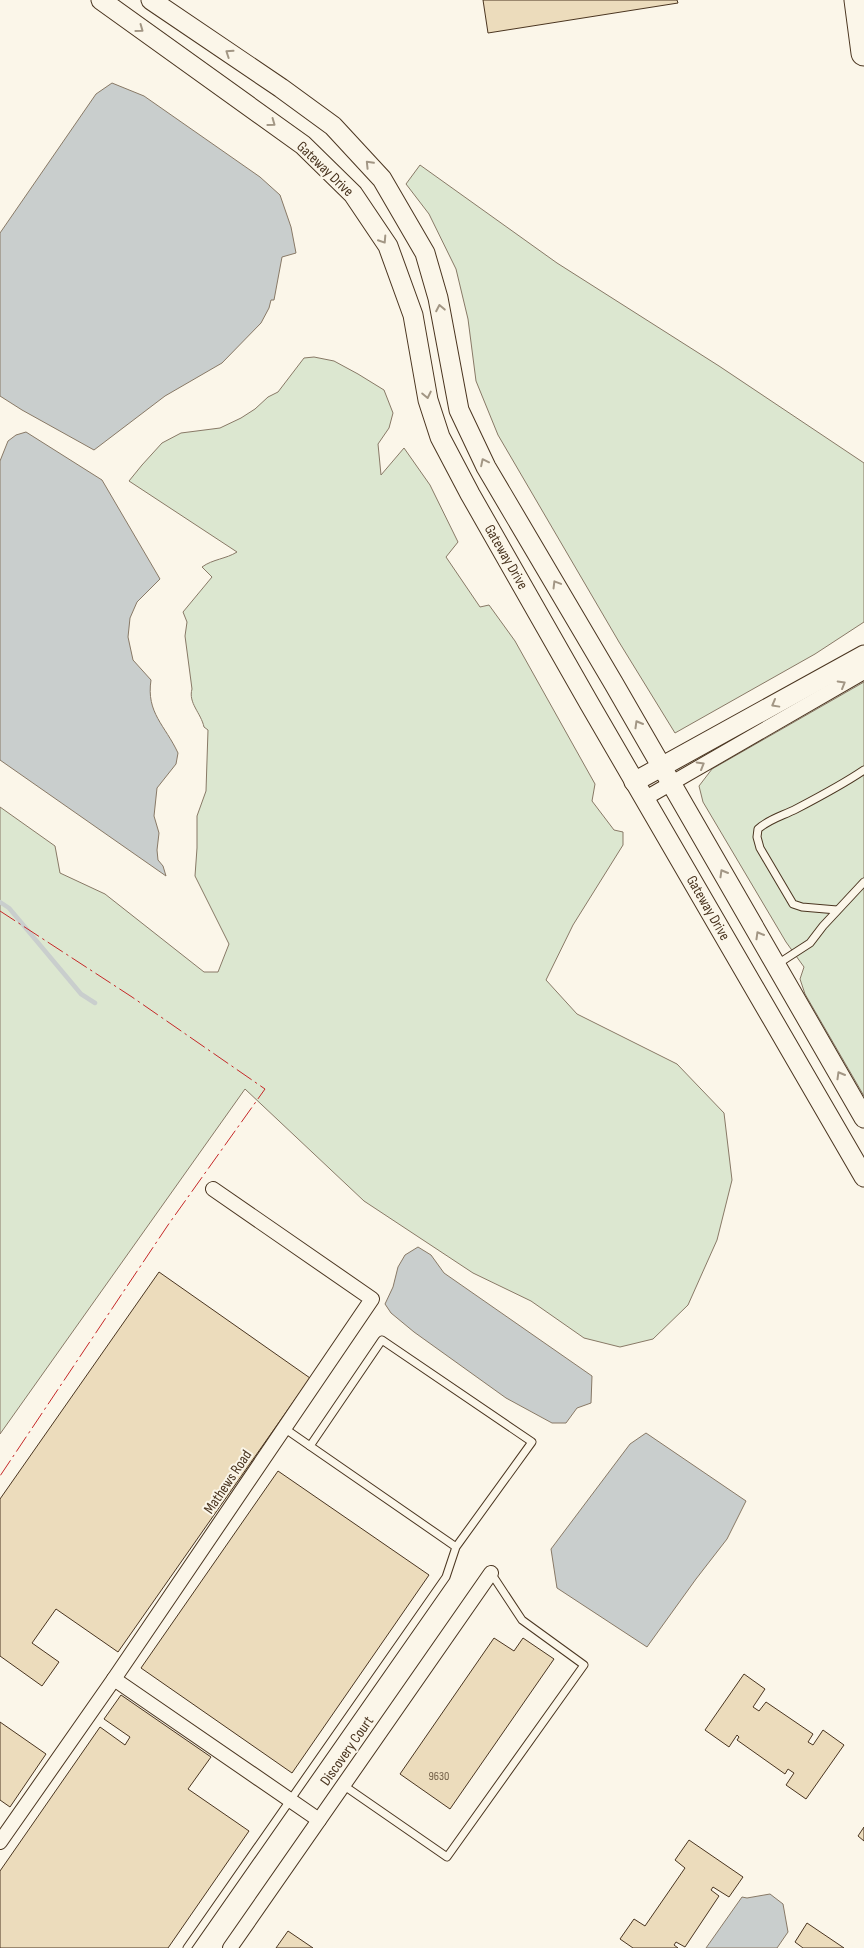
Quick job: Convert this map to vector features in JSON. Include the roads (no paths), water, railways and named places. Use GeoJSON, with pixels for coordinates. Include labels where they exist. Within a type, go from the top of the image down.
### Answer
{"type":"FeatureCollection","features":[{"type":"Feature","properties":{"kind":"highway"},"geometry":{"type":"LineString","coordinates":[[857,0],[864,53]]}},
{"type":"Feature","properties":{"kind":"street","name":"Gateway Drive"},"geometry":{"type":"LineString","coordinates":[[101,0],[303,146],[353,194],[388,246],[413,315],[428,400],[440,437],[470,494],[639,790],[864,1177]]}},
{"type":"Feature","properties":{"kind":"street","name":"Gateway Drive"},"geometry":{"type":"LineString","coordinates":[[151,0],[332,126],[382,179],[425,253],[438,298],[459,410],[486,467],[667,774],[864,1118]]}},
{"type":"Feature","properties":{"kind":"street"},"geometry":{"type":"LineString","coordinates":[[233,95],[251,68]]}},
{"type":"Feature","properties":{"kind":"street"},"geometry":{"type":"LineString","coordinates":[[421,360],[449,356]]}},
{"type":"Feature","properties":{"kind":"street"},"geometry":{"type":"LineString","coordinates":[[639,790],[864,655]]}},
{"type":"Feature","properties":{"kind":"street"},"geometry":{"type":"LineString","coordinates":[[667,774],[864,672]]}},
{"type":"Feature","properties":{"kind":"street","name":"Mathews Road"},"geometry":{"type":"LineString","coordinates":[[0,1842],[114,1679],[372,1298],[213,1189]]}},
{"type":"Feature","properties":{"kind":"street","name":"Discovery Court"},"geometry":{"type":"LineString","coordinates":[[230,1948],[491,1573]]}},
{"type":"Feature","properties":{"kind":"street"},"geometry":{"type":"LineString","coordinates":[[114,1679],[319,1820]]}},
{"type":"Feature","properties":{"kind":"lane"},"geometry":{"type":"LineString","coordinates":[[838,910],[802,908],[793,904],[760,848],[757,837],[758,829],[768,821],[841,786],[864,770]]}},
{"type":"Feature","properties":{"kind":"lane"},"geometry":{"type":"LineString","coordinates":[[776,965],[810,943],[864,882]]}},
{"type":"Feature","properties":{"kind":"lane"},"geometry":{"type":"LineString","coordinates":[[187,1948],[446,1577],[456,1547],[532,1442],[382,1340],[310,1446]]}},
{"type":"Feature","properties":{"kind":"lane"},"geometry":{"type":"LineString","coordinates":[[284,1428],[456,1547]]}},
{"type":"Feature","properties":{"kind":"lane"},"geometry":{"type":"LineString","coordinates":[[344,1785],[448,1857],[584,1665],[522,1620],[491,1573]]}},
{"type":"Feature","properties":{"kind":"waterway"},"geometry":{"type":"LineString","coordinates":[[0,902],[9,908],[81,994],[95,1003]]}}]}
